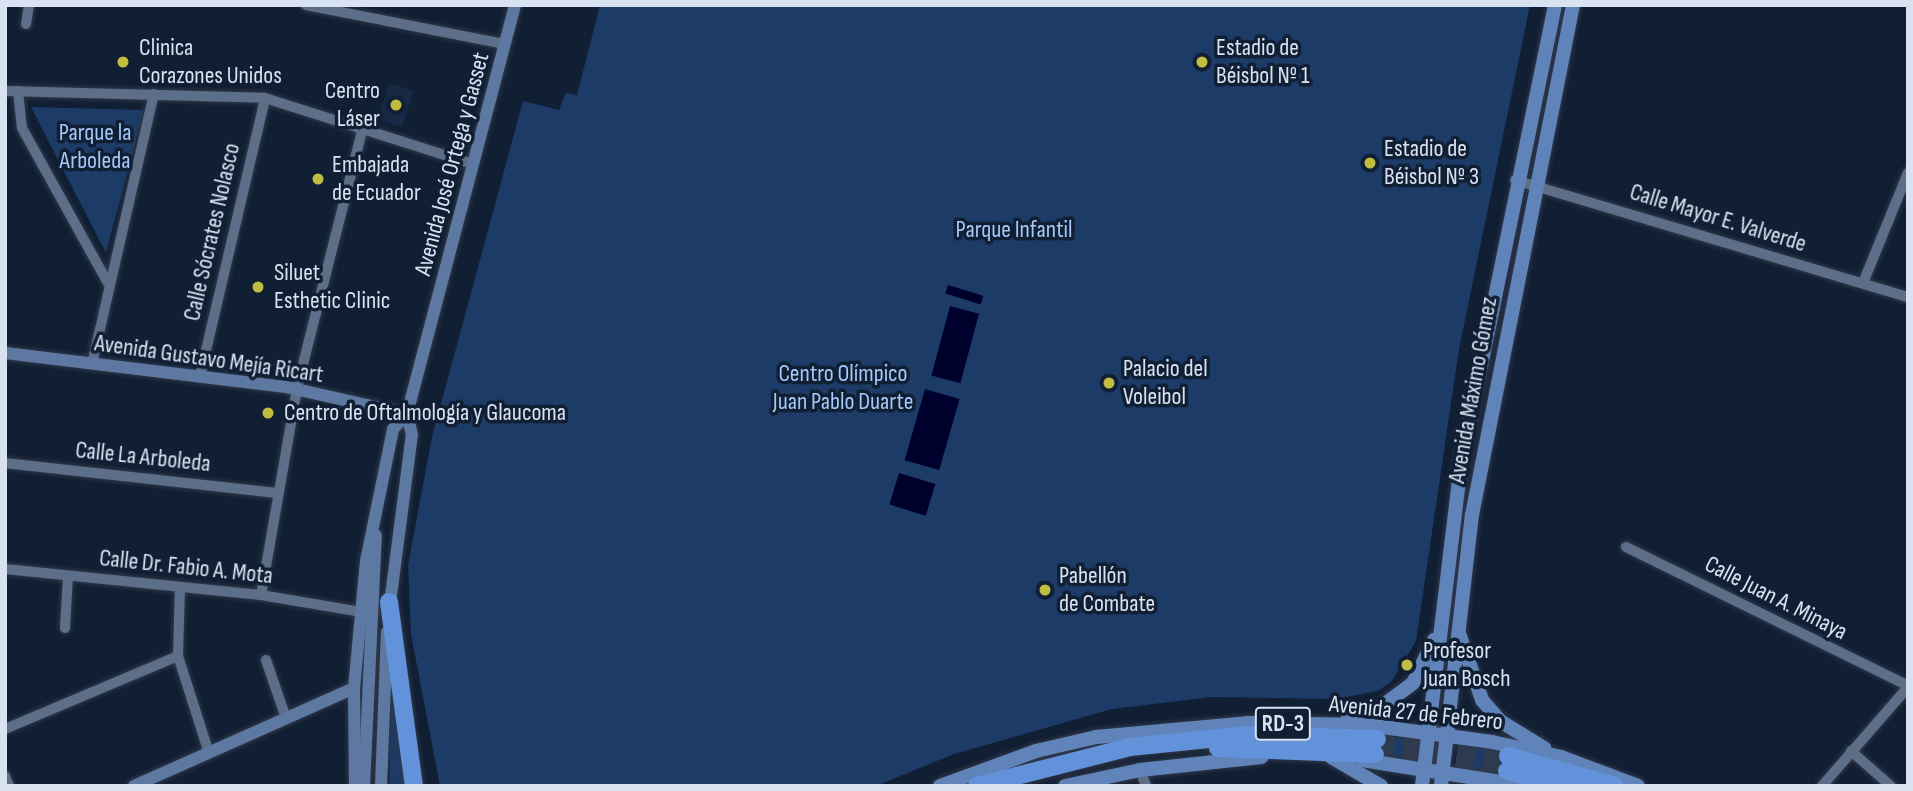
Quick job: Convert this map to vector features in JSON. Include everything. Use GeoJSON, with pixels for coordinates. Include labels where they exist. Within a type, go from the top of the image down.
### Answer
{"type":"FeatureCollection","features":[{"type":"Feature","properties":{"kind":"highway"},"geometry":{"type":"LineString","coordinates":[[389,602],[414,786]]}},
{"type":"Feature","properties":{"kind":"highway","name":"RD-3"},"geometry":{"type":"LineString","coordinates":[[977,786],[1130,747],[1248,736],[1376,747],[1212,748],[1121,758],[1009,786]]}},
{"type":"Feature","properties":{"kind":"highway"},"geometry":{"type":"LineString","coordinates":[[1567,786],[1508,763],[1615,786]]}},
{"type":"Feature","properties":{"kind":"main road","name":"Avenida José Ortega y Gasset"},"geometry":{"type":"LineString","coordinates":[[355,786],[354,688],[361,612],[393,429],[407,414],[515,5]]}},
{"type":"Feature","properties":{"kind":"main road","name":"Avenida Máximo Gómez"},"geometry":{"type":"LineString","coordinates":[[1422,786],[1461,463],[1515,180],[1555,5]]}},
{"type":"Feature","properties":{"kind":"main road","name":"Avenida Máximo Gómez"},"geometry":{"type":"LineString","coordinates":[[1441,786],[1458,624],[1535,185],[1573,5]]}},
{"type":"Feature","properties":{"kind":"main road","name":"Avenida Gustavo Mejía Ricart"},"geometry":{"type":"LineString","coordinates":[[5,353],[297,388],[407,414]]}},
{"type":"Feature","properties":{"kind":"main road","name":"Avenida José Ortega y Gasset"},"geometry":{"type":"LineString","coordinates":[[381,786],[389,602],[412,435],[407,414]]}},
{"type":"Feature","properties":{"kind":"main road"},"geometry":{"type":"LineString","coordinates":[[364,786],[376,524]]}},
{"type":"Feature","properties":{"kind":"main road"},"geometry":{"type":"LineString","coordinates":[[1304,724],[1359,717],[1388,703],[1422,669],[1441,623]]}},
{"type":"Feature","properties":{"kind":"main road"},"geometry":{"type":"LineString","coordinates":[[1458,624],[1482,700],[1520,736],[1561,757]]}},
{"type":"Feature","properties":{"kind":"main road"},"geometry":{"type":"LineString","coordinates":[[134,786],[354,688]]}},
{"type":"Feature","properties":{"kind":"main road","name":"Avenida 27 de Febrero"},"geometry":{"type":"LineString","coordinates":[[940,786],[1036,751],[1096,737],[1248,723],[1428,732],[1561,757],[1638,786]]}},
{"type":"Feature","properties":{"kind":"main road","name":"RD-3"},"geometry":{"type":"LineString","coordinates":[[1065,786],[1140,770],[1246,757],[1331,757],[1443,768],[1526,786]]}},
{"type":"Feature","properties":{"kind":"main road"},"geometry":{"type":"LineString","coordinates":[[1331,757],[1381,786]]}},
{"type":"Feature","properties":{"kind":"street"},"geometry":{"type":"LineString","coordinates":[[26,24],[29,5]]}},
{"type":"Feature","properties":{"kind":"street"},"geometry":{"type":"LineString","coordinates":[[306,5],[342,9],[505,44]]}},
{"type":"Feature","properties":{"kind":"street"},"geometry":{"type":"LineString","coordinates":[[5,91],[265,98],[474,164]]}},
{"type":"Feature","properties":{"kind":"street"},"geometry":{"type":"LineString","coordinates":[[18,91],[22,128],[108,284]]}},
{"type":"Feature","properties":{"kind":"street"},"geometry":{"type":"LineString","coordinates":[[92,364],[108,284],[155,94]]}},
{"type":"Feature","properties":{"kind":"street","name":"Calle Sócrates Nolasco"},"geometry":{"type":"LineString","coordinates":[[200,376],[265,98]]}},
{"type":"Feature","properties":{"kind":"street"},"geometry":{"type":"LineString","coordinates":[[261,595],[276,493],[297,388],[363,128]]}},
{"type":"Feature","properties":{"kind":"street"},"geometry":{"type":"LineString","coordinates":[[1863,283],[1908,173]]}},
{"type":"Feature","properties":{"kind":"street","name":"Calle Mayor E. Valverde"},"geometry":{"type":"LineString","coordinates":[[1515,180],[1908,297]]}},
{"type":"Feature","properties":{"kind":"street","name":"Calle La Arboleda"},"geometry":{"type":"LineString","coordinates":[[5,463],[276,493]]}},
{"type":"Feature","properties":{"kind":"street","name":"Calle Juan A. Minaya"},"geometry":{"type":"LineString","coordinates":[[1626,547],[1908,686]]}},
{"type":"Feature","properties":{"kind":"street","name":"Calle Dr. Fabio A. Mota"},"geometry":{"type":"LineString","coordinates":[[5,569],[261,595],[361,612]]}},
{"type":"Feature","properties":{"kind":"street"},"geometry":{"type":"LineString","coordinates":[[65,628],[68,576]]}},
{"type":"Feature","properties":{"kind":"street"},"geometry":{"type":"LineString","coordinates":[[180,587],[178,656],[209,753]]}},
{"type":"Feature","properties":{"kind":"street"},"geometry":{"type":"LineString","coordinates":[[5,729],[178,656]]}},
{"type":"Feature","properties":{"kind":"street"},"geometry":{"type":"LineString","coordinates":[[266,660],[286,718]]}},
{"type":"Feature","properties":{"kind":"street"},"geometry":{"type":"LineString","coordinates":[[1822,786],[1908,686]]}},
{"type":"Feature","properties":{"kind":"street"},"geometry":{"type":"LineString","coordinates":[[1851,751],[1891,786]]}},
{"type":"Feature","properties":{"kind":"street"},"geometry":{"type":"LineString","coordinates":[[1140,770],[1146,786]]}},
{"type":"Feature","properties":{"kind":"street"},"geometry":{"type":"LineString","coordinates":[[5,776],[9,786]]}},
{"type":"Feature","properties":{"kind":"shaded area","name":"Centro Láser"},"geometry":{"type":"Polygon","coordinates":[[[389,83],[414,91],[402,127],[377,119],[389,83]]]}},
{"type":"Feature","properties":{"kind":"shaded area"},"geometry":{"type":"Polygon","coordinates":[[[948,285],[983,296],[981,304],[945,294],[948,285]]]}},
{"type":"Feature","properties":{"kind":"shaded area"},"geometry":{"type":"Polygon","coordinates":[[[950,306],[979,314],[960,383],[931,376],[950,306]]]}},
{"type":"Feature","properties":{"kind":"shaded area"},"geometry":{"type":"Polygon","coordinates":[[[925,389],[960,399],[939,470],[905,460],[925,389]]]}},
{"type":"Feature","properties":{"kind":"shaded area"},"geometry":{"type":"Polygon","coordinates":[[[899,473],[935,484],[926,516],[889,505],[899,473]]]}},
{"type":"Feature","properties":{"kind":"green space","name":"Centro Olímpico Juan Pablo Duarte"},"geometry":{"type":"Polygon","coordinates":[[[600,5],[1530,5],[1459,349],[1416,641],[1392,681],[1378,691],[1335,699],[1212,697],[1112,709],[954,754],[876,786],[440,786],[411,634],[408,565],[432,437],[523,101],[559,110],[566,93],[577,95],[600,5]]]}},
{"type":"Feature","properties":{"kind":"green space","name":"Parque la Arboleda"},"geometry":{"type":"Polygon","coordinates":[[[31,107],[144,110],[106,253],[31,107]]]}},
{"type":"Feature","properties":{"kind":"green space"},"geometry":{"type":"Polygon","coordinates":[[[389,664],[407,786],[390,786],[389,664]]]}},
{"type":"Feature","properties":{"kind":"green space"},"geometry":{"type":"Polygon","coordinates":[[[1378,735],[1415,740],[1421,754],[1415,762],[1375,759],[1378,735]]]}},
{"type":"Feature","properties":{"kind":"green space"},"geometry":{"type":"Polygon","coordinates":[[[1475,745],[1507,751],[1504,775],[1469,769],[1465,749],[1475,745]]]}},
{"type":"Feature","properties":{"kind":"tunnel"},"geometry":{"type":"LineString","coordinates":[[1377,739],[1508,756]]}},
{"type":"Feature","properties":{"kind":"tunnel"},"geometry":{"type":"LineString","coordinates":[[1375,754],[1507,771]]}},
{"type":"Feature","properties":{"kind":"place","name":"Clinica Corazones Unidos"},"geometry":{"type":"Point","coordinates":[123,62]}},
{"type":"Feature","properties":{"kind":"place","name":"Estadio de Béisbol Nº 1"},"geometry":{"type":"Point","coordinates":[1202,62]}},
{"type":"Feature","properties":{"kind":"place","name":"Centro Láser"},"geometry":{"type":"Point","coordinates":[396,105]}},
{"type":"Feature","properties":{"kind":"place","name":"Estadio de Béisbol Nº 3"},"geometry":{"type":"Point","coordinates":[1370,163]}},
{"type":"Feature","properties":{"kind":"place","name":"Embajada de Ecuador"},"geometry":{"type":"Point","coordinates":[318,179]}},
{"type":"Feature","properties":{"kind":"place","name":"Siluet Esthetic Clinic"},"geometry":{"type":"Point","coordinates":[258,287]}},
{"type":"Feature","properties":{"kind":"place","name":"Palacio del Voleibol"},"geometry":{"type":"Point","coordinates":[1109,383]}},
{"type":"Feature","properties":{"kind":"place","name":"Centro de Oftalmología y Glaucoma"},"geometry":{"type":"Point","coordinates":[268,413]}},
{"type":"Feature","properties":{"kind":"place","name":"Pabellón de Combate"},"geometry":{"type":"Point","coordinates":[1045,590]}},
{"type":"Feature","properties":{"kind":"place","name":"Profesor Juan Bosch"},"geometry":{"type":"Point","coordinates":[1407,665]}},
{"type":"Feature","properties":{"kind":"park label","name":"Parque Infantil"},"geometry":{"type":"Point","coordinates":[1014,230]}}]}
